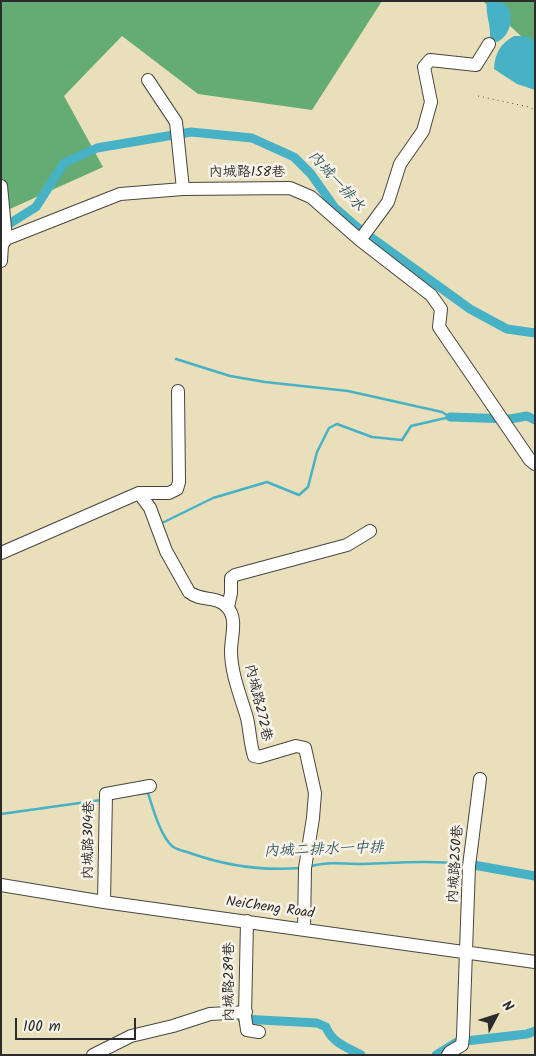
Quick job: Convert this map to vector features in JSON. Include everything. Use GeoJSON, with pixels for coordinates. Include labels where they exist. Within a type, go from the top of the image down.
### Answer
{"type":"FeatureCollection","features":[{"type":"Feature","properties":{"kind":"street"},"geometry":{"type":"LineString","coordinates":[[364,234],[388,202],[400,164],[423,132],[431,102],[424,67],[430,60],[476,65],[489,44]]}},
{"type":"Feature","properties":{"kind":"street"},"geometry":{"type":"LineString","coordinates":[[148,80],[176,122],[183,189]]}},
{"type":"Feature","properties":{"kind":"street"},"geometry":{"type":"LineString","coordinates":[[1,186],[5,231],[1,261]]}},
{"type":"Feature","properties":{"kind":"street","name":"內城路158巷"},"geometry":{"type":"LineString","coordinates":[[5,231],[120,194],[183,189],[290,188],[311,197],[364,234],[431,295],[440,309],[439,326],[530,460],[535,464]]}},
{"type":"Feature","properties":{"kind":"street"},"geometry":{"type":"LineString","coordinates":[[1,553],[139,493],[169,493],[177,489],[179,482],[178,391]]}},
{"type":"Feature","properties":{"kind":"street"},"geometry":{"type":"LineString","coordinates":[[139,493],[150,508],[166,551],[189,592],[196,597],[214,599],[228,608],[231,578],[235,575],[347,545],[370,532]]}},
{"type":"Feature","properties":{"kind":"street","name":"內城路272巷"},"geometry":{"type":"LineString","coordinates":[[228,608],[233,617],[232,663],[254,756],[258,757],[296,746],[305,748],[315,794],[305,868],[304,929]]}},
{"type":"Feature","properties":{"kind":"street","name":"內城路250巷"},"geometry":{"type":"LineString","coordinates":[[448,1055],[463,1040],[469,866],[480,779]]}},
{"type":"Feature","properties":{"kind":"street","name":"內城路304巷"},"geometry":{"type":"LineString","coordinates":[[104,902],[106,794],[150,786]]}},
{"type":"Feature","properties":{"kind":"street","name":"NeiCheng Road"},"geometry":{"type":"LineString","coordinates":[[1,885],[104,902],[535,962]]}},
{"type":"Feature","properties":{"kind":"street","name":"內城路289巷"},"geometry":{"type":"LineString","coordinates":[[247,921],[245,1014],[253,1031]]}},
{"type":"Feature","properties":{"kind":"street"},"geometry":{"type":"LineString","coordinates":[[93,1055],[131,1036],[173,1026],[210,1014],[245,1014]]}},
{"type":"Feature","properties":{"kind":"path"},"geometry":{"type":"LineString","coordinates":[[478,96],[535,110]]}},
{"type":"Feature","properties":{"kind":"green space"},"geometry":{"type":"Polygon","coordinates":[[[1,1],[382,1],[312,110],[198,94],[122,36],[64,96],[103,167],[1,213],[1,1]]]}},
{"type":"Feature","properties":{"kind":"green space"},"geometry":{"type":"Polygon","coordinates":[[[483,1],[535,1],[535,49],[483,1]]]}},
{"type":"Feature","properties":{"kind":"water"},"geometry":{"type":"Polygon","coordinates":[[[487,1],[499,1],[505,4],[511,15],[511,22],[506,34],[497,42],[490,37],[487,1]]]}},
{"type":"Feature","properties":{"kind":"water"},"geometry":{"type":"Polygon","coordinates":[[[514,36],[524,36],[535,41],[535,90],[517,84],[494,69],[499,50],[505,42],[514,36]]]}},
{"type":"Feature","properties":{"kind":"waterway","name":"內城一排水"},"geometry":{"type":"LineString","coordinates":[[1,229],[36,207],[64,163],[97,148],[191,132],[252,138],[294,157],[311,174],[335,208],[358,228],[470,309],[507,329],[535,333]]}},
{"type":"Feature","properties":{"kind":"waterway"},"geometry":{"type":"LineString","coordinates":[[176,359],[230,376],[265,382],[348,391],[442,412],[450,417]]}},
{"type":"Feature","properties":{"kind":"waterway"},"geometry":{"type":"LineString","coordinates":[[450,417],[510,419],[527,416],[535,420]]}},
{"type":"Feature","properties":{"kind":"waterway"},"geometry":{"type":"LineString","coordinates":[[162,523],[213,498],[267,482],[299,495],[308,487],[317,452],[329,428],[337,424],[372,437],[402,440],[411,426],[450,417]]}},
{"type":"Feature","properties":{"kind":"waterway","name":"內城二排水一中排"},"geometry":{"type":"LineString","coordinates":[[139,794],[148,793],[157,821],[164,835],[172,846],[176,848],[204,858],[231,864],[272,869],[301,868]]}},
{"type":"Feature","properties":{"kind":"waterway","name":"內城二排水一中排"},"geometry":{"type":"LineString","coordinates":[[1,814],[101,800]]}},
{"type":"Feature","properties":{"kind":"waterway","name":"內城二排水一中排"},"geometry":{"type":"LineString","coordinates":[[308,867],[333,863],[425,862],[465,864]]}},
{"type":"Feature","properties":{"kind":"waterway","name":"內城二排水一中排"},"geometry":{"type":"LineString","coordinates":[[468,864],[535,876]]}},
{"type":"Feature","properties":{"kind":"waterway"},"geometry":{"type":"LineString","coordinates":[[242,1019],[317,1023],[326,1027],[336,1041],[361,1055]]}},
{"type":"Feature","properties":{"kind":"waterway"},"geometry":{"type":"LineString","coordinates":[[436,1055],[457,1042],[527,1034],[535,1031]]}}]}
